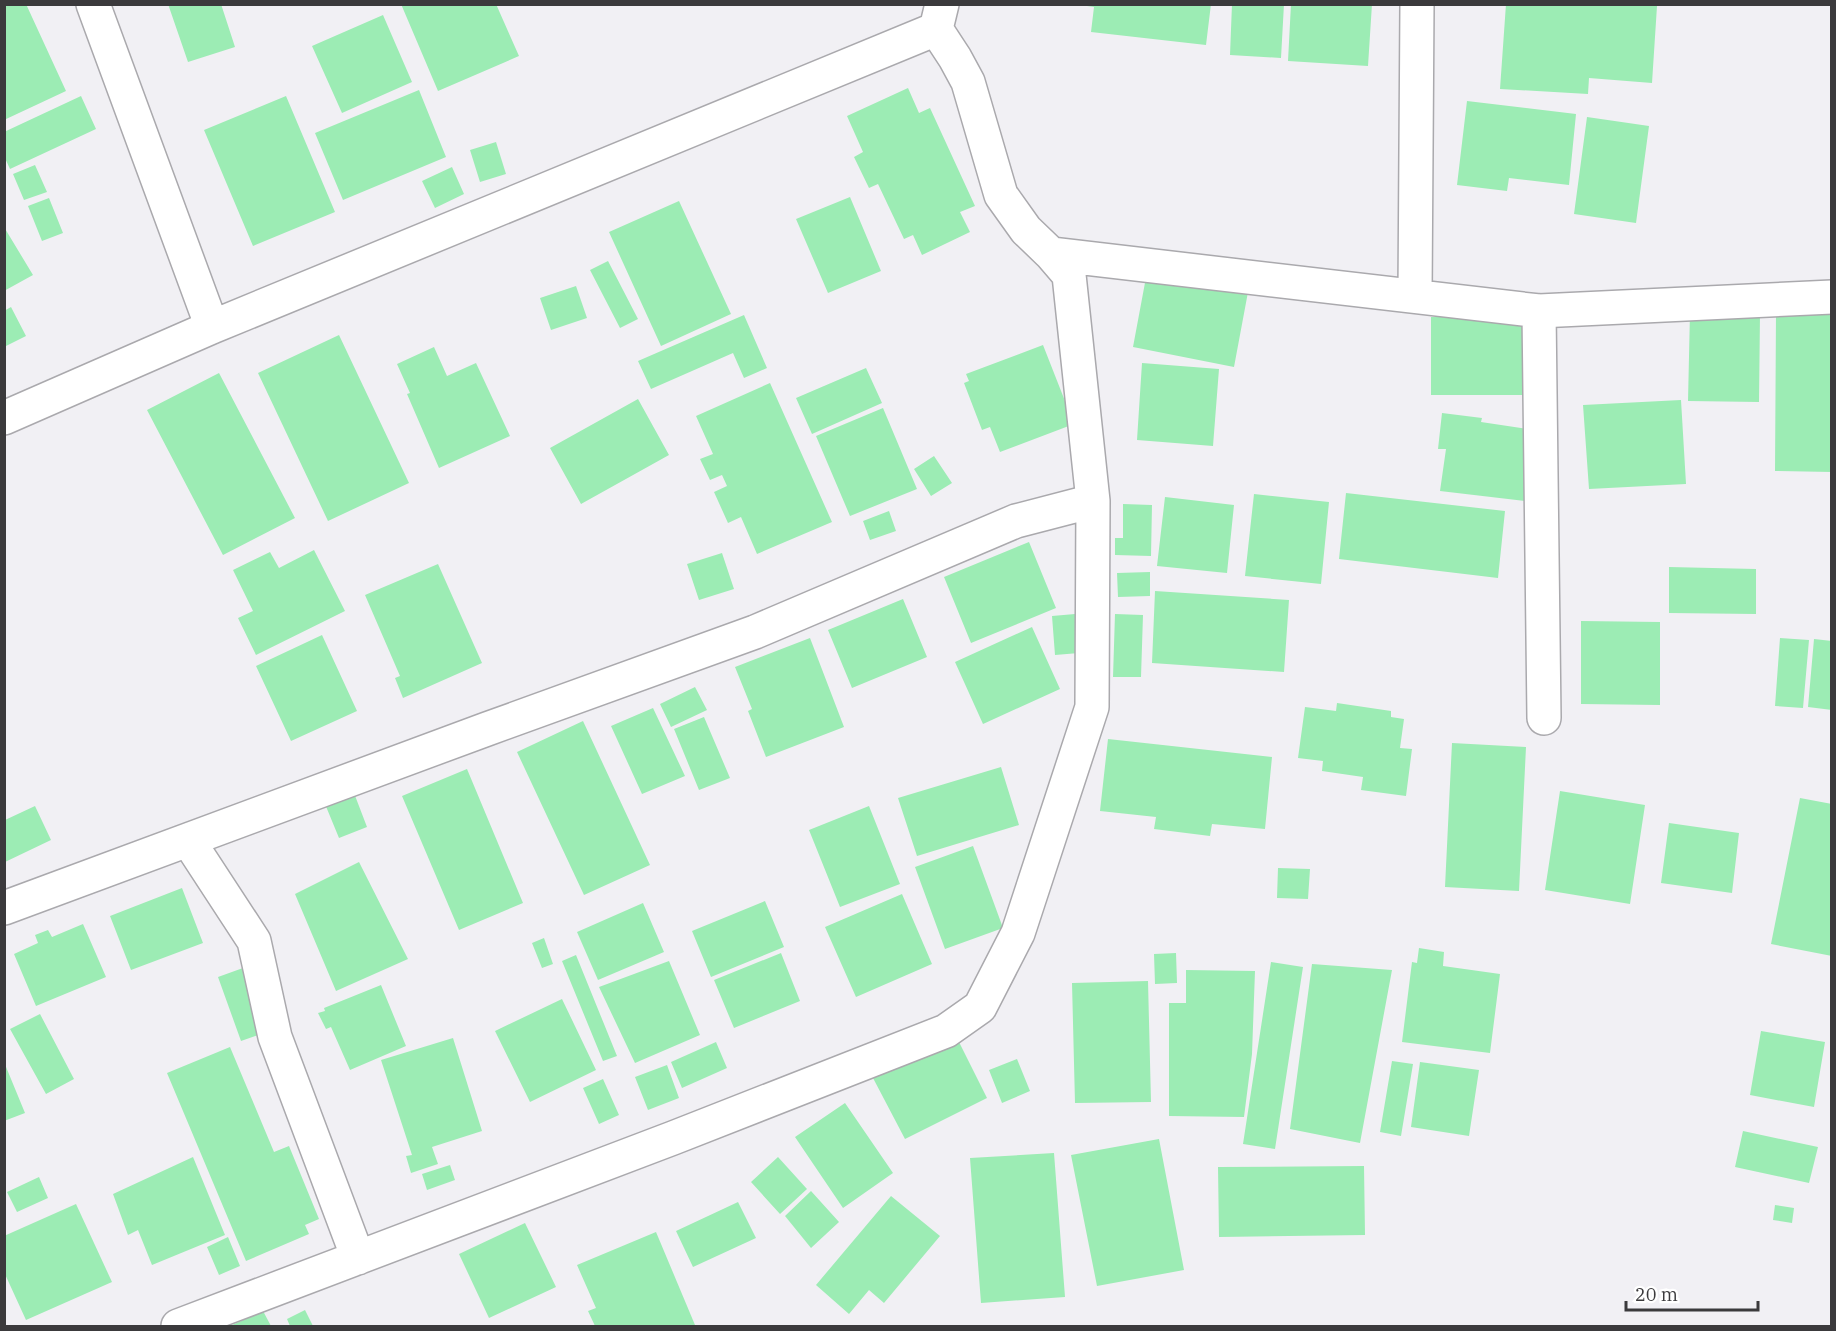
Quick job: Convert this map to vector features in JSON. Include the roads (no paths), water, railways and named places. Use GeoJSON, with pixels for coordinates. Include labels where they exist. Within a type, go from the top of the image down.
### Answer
{"type":"FeatureCollection","features":[{"type":"Feature","properties":{"kind":"street"},"geometry":{"type":"LineString","coordinates":[[93,4],[212,327]]}},
{"type":"Feature","properties":{"kind":"street"},"geometry":{"type":"LineString","coordinates":[[1415,296],[1417,4]]}},
{"type":"Feature","properties":{"kind":"street"},"geometry":{"type":"LineString","coordinates":[[4,418],[939,17],[955,58],[968,82],[1001,195],[1026,230],[1069,275],[1093,501],[1092,707],[1018,933],[980,1007],[946,1031],[673,1138],[178,1326]]}},
{"type":"Feature","properties":{"kind":"street"},"geometry":{"type":"LineString","coordinates":[[1051,254],[1539,311],[1832,297]]}},
{"type":"Feature","properties":{"kind":"street"},"geometry":{"type":"LineString","coordinates":[[1539,311],[1544,718]]}},
{"type":"Feature","properties":{"kind":"street"},"geometry":{"type":"LineString","coordinates":[[4,908],[755,632],[1016,521],[1093,501]]}},
{"type":"Feature","properties":{"kind":"street"},"geometry":{"type":"LineString","coordinates":[[188,840],[254,941],[274,1038],[358,1258]]}}]}
